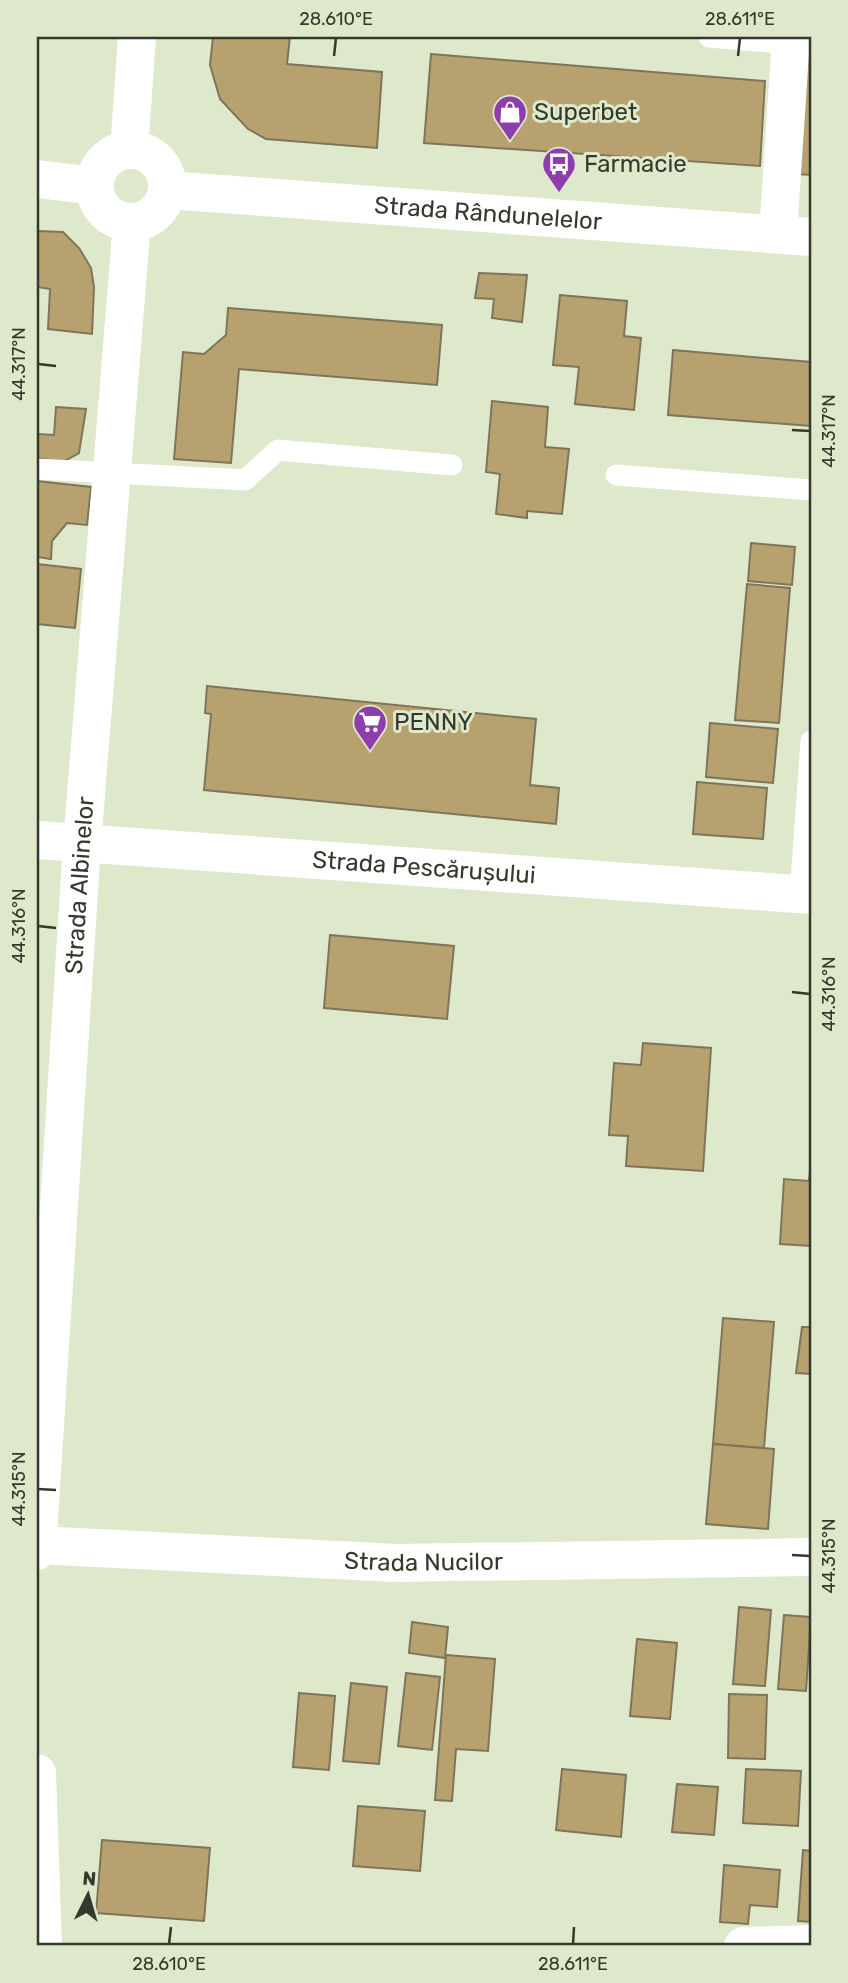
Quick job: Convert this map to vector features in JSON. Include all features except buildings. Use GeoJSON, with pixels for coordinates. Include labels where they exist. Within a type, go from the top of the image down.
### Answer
{"type":"FeatureCollection","features":[{"type":"Feature","properties":{"kind":"street"},"geometry":{"type":"LineString","coordinates":[[129,150],[137,37]]}},
{"type":"Feature","properties":{"kind":"street"},"geometry":{"type":"LineString","coordinates":[[791,40],[795,235]]}},
{"type":"Feature","properties":{"kind":"street"},"geometry":{"type":"LineString","coordinates":[[129,150],[141,151],[161,166],[167,190],[164,200],[152,216],[132,222],[110,216],[96,197],[95,186],[102,165],[118,152],[129,150]]}},
{"type":"Feature","properties":{"kind":"street"},"geometry":{"type":"LineString","coordinates":[[37,179],[95,186]]}},
{"type":"Feature","properties":{"kind":"street","name":"Strada Rândunelelor"},"geometry":{"type":"LineString","coordinates":[[167,190],[795,235]]}},
{"type":"Feature","properties":{"kind":"street","name":"Strada Albinelor"},"geometry":{"type":"LineString","coordinates":[[37,1551],[82,844],[132,222]]}},
{"type":"Feature","properties":{"kind":"street","name":"Strada Pescărușului"},"geometry":{"type":"LineString","coordinates":[[37,840],[806,895]]}},
{"type":"Feature","properties":{"kind":"street","name":"Strada Nucilor"},"geometry":{"type":"LineString","coordinates":[[37,1545],[396,1563],[811,1557]]}},
{"type":"Feature","properties":{"kind":"street"},"geometry":{"type":"LineString","coordinates":[[37,1773],[43,1946]]}},
{"type":"Feature","properties":{"kind":"street"},"geometry":{"type":"LineString","coordinates":[[743,1946],[811,1944]]}},
{"type":"Feature","properties":{"kind":"lane"},"geometry":{"type":"LineString","coordinates":[[709,37],[791,40]]}},
{"type":"Feature","properties":{"kind":"lane"},"geometry":{"type":"LineString","coordinates":[[37,469],[245,481],[278,450],[452,465]]}},
{"type":"Feature","properties":{"kind":"lane"},"geometry":{"type":"LineString","coordinates":[[616,475],[811,490]]}},
{"type":"Feature","properties":{"kind":"lane"},"geometry":{"type":"LineString","coordinates":[[806,895],[811,741]]}},
{"type":"Feature","properties":{"kind":"place","name":"Superbet"},"geometry":{"type":"Point","coordinates":[510,142]}},
{"type":"Feature","properties":{"kind":"place","name":"Farmacie"},"geometry":{"type":"Point","coordinates":[559,194]}},
{"type":"Feature","properties":{"kind":"place","name":"PENNY"},"geometry":{"type":"Point","coordinates":[370,752]}}]}
